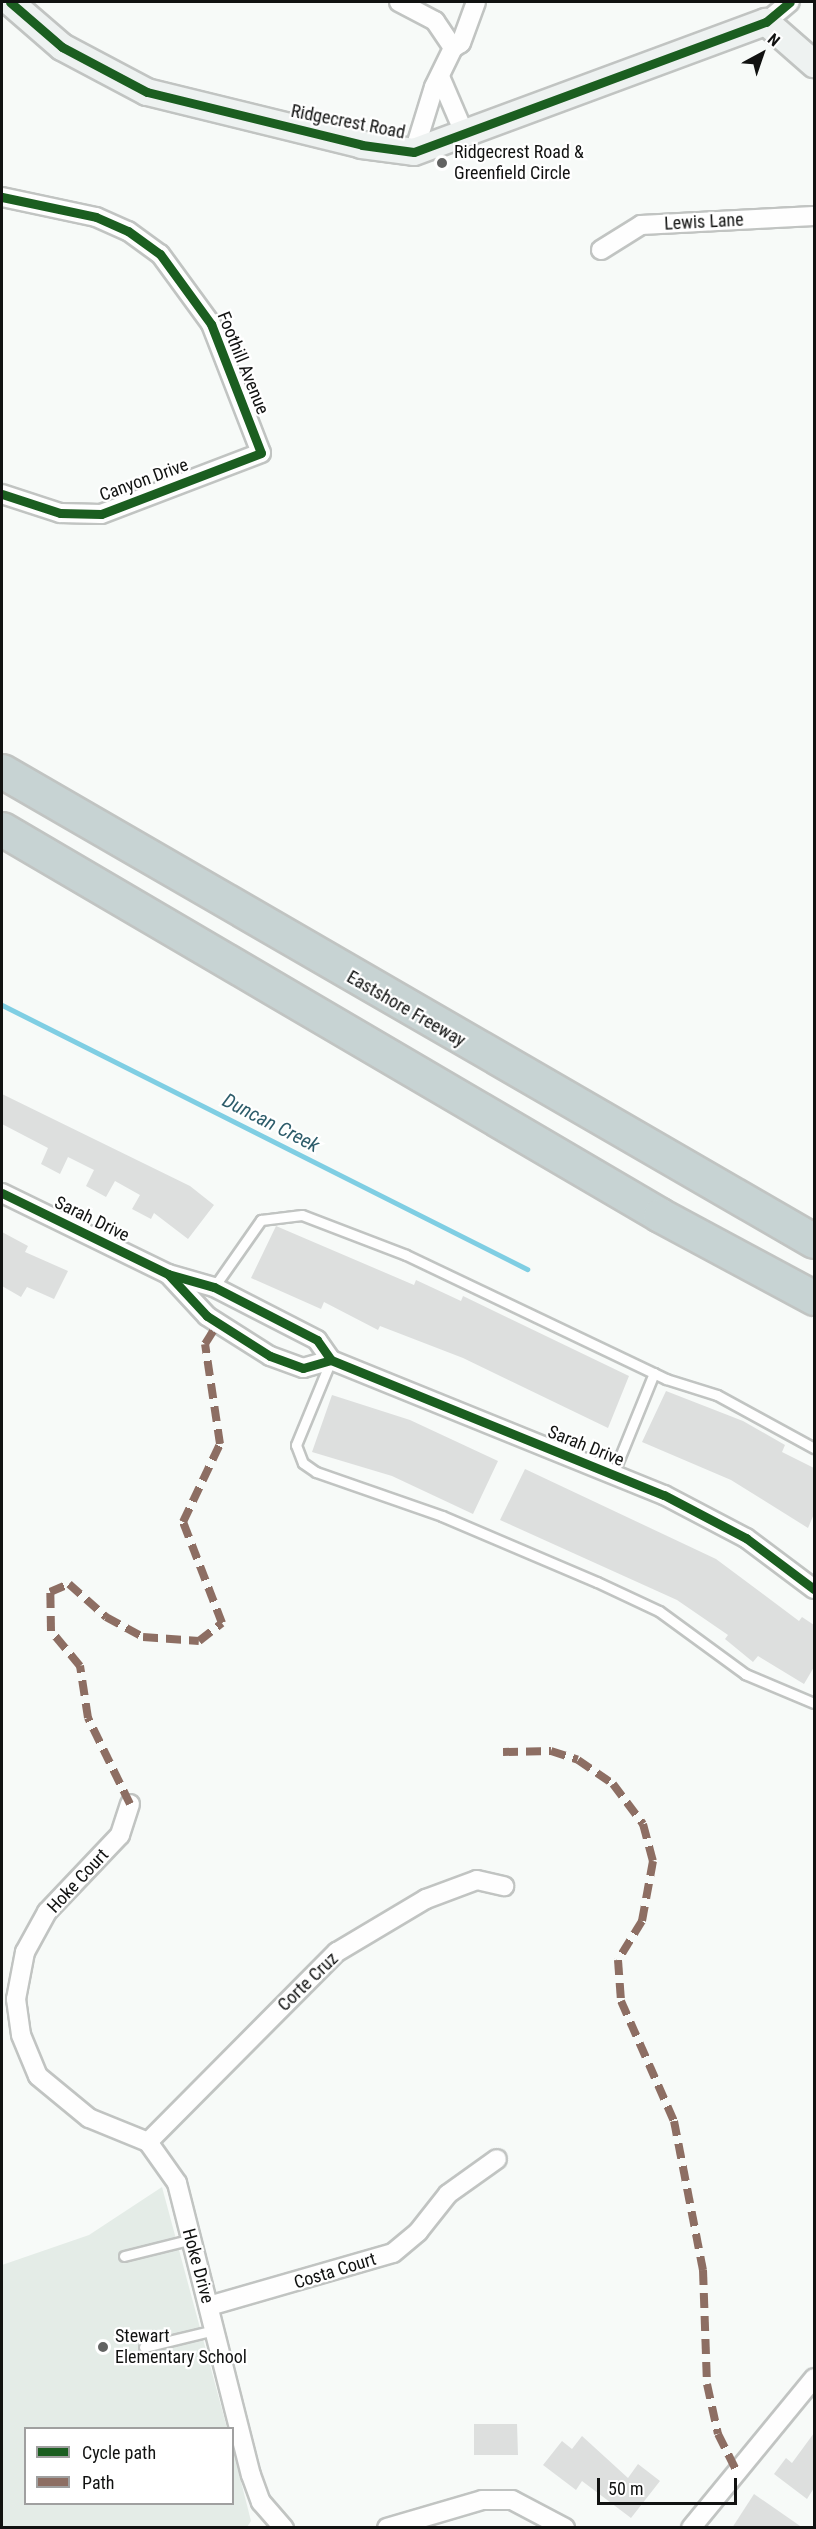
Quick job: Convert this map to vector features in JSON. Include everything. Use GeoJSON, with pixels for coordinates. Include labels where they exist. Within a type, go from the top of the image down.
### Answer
{"type":"FeatureCollection","features":[{"type":"Feature","properties":{"kind":"highway","name":"Eastshore Freeway"},"geometry":{"type":"LineString","coordinates":[[2,771],[814,1241]]}},
{"type":"Feature","properties":{"kind":"highway"},"geometry":{"type":"LineString","coordinates":[[2,829],[660,1215],[814,1298]]}},
{"type":"Feature","properties":{"kind":"street","name":"Ridgecrest Road"},"geometry":{"type":"LineString","coordinates":[[10,2],[62,47],[147,92],[358,144],[414,152],[766,22],[790,2]]}},
{"type":"Feature","properties":{"kind":"street"},"geometry":{"type":"LineString","coordinates":[[399,2],[435,21],[453,48]]}},
{"type":"Feature","properties":{"kind":"street"},"geometry":{"type":"LineString","coordinates":[[414,152],[453,48],[461,43],[476,2]]}},
{"type":"Feature","properties":{"kind":"street"},"geometry":{"type":"LineString","coordinates":[[766,22],[814,64]]}},
{"type":"Feature","properties":{"kind":"street"},"geometry":{"type":"LineString","coordinates":[[441,79],[465,135]]}},
{"type":"Feature","properties":{"kind":"street","name":"Foothill Avenue"},"geometry":{"type":"LineString","coordinates":[[2,197],[104,220],[160,254],[210,324],[261,453]]}},
{"type":"Feature","properties":{"kind":"street","name":"Lewis Lane"},"geometry":{"type":"LineString","coordinates":[[601,250],[642,225],[814,216]]}},
{"type":"Feature","properties":{"kind":"street","name":"Canyon Drive"},"geometry":{"type":"LineString","coordinates":[[2,494],[60,513],[101,514],[261,453]]}},
{"type":"Feature","properties":{"kind":"street","name":"Sarah Drive"},"geometry":{"type":"LineString","coordinates":[[2,1193],[168,1274],[214,1287],[317,1340],[331,1360],[613,1474],[746,1538],[814,1589]]}},
{"type":"Feature","properties":{"kind":"street","name":"Sarah Drive"},"geometry":{"type":"LineString","coordinates":[[168,1274],[207,1316],[270,1356],[303,1368],[331,1360]]}},
{"type":"Feature","properties":{"kind":"street","name":"Hoke Court"},"geometry":{"type":"LineString","coordinates":[[130,1804],[120,1835],[47,1912],[25,1952],[16,1999],[21,2035],[38,2076],[89,2118],[148,2142]]}},
{"type":"Feature","properties":{"kind":"street","name":"Corte Cruz"},"geometry":{"type":"LineString","coordinates":[[148,2142],[337,1952],[426,1899],[477,1880],[504,1886]]}},
{"type":"Feature","properties":{"kind":"street","name":"Hoke Drive"},"geometry":{"type":"LineString","coordinates":[[148,2142],[177,2183],[251,2475],[261,2502],[284,2528]]}},
{"type":"Feature","properties":{"kind":"street","name":"Costa Court"},"geometry":{"type":"LineString","coordinates":[[209,2306],[393,2253],[418,2232],[448,2194],[497,2159]]}},
{"type":"Feature","properties":{"kind":"street"},"geometry":{"type":"LineString","coordinates":[[691,2528],[814,2378]]}},
{"type":"Feature","properties":{"kind":"street"},"geometry":{"type":"LineString","coordinates":[[387,2528],[482,2500],[512,2500],[565,2528]]}},
{"type":"Feature","properties":{"kind":"lane"},"geometry":{"type":"LineString","coordinates":[[214,1287],[261,1220],[302,1215],[416,1259],[654,1373],[728,1400],[814,1448]]}},
{"type":"Feature","properties":{"kind":"lane"},"geometry":{"type":"LineString","coordinates":[[331,1360],[296,1445],[303,1463],[316,1472],[442,1516],[659,1611],[745,1674],[814,1703]]}},
{"type":"Feature","properties":{"kind":"lane"},"geometry":{"type":"LineString","coordinates":[[613,1474],[654,1373]]}},
{"type":"Feature","properties":{"kind":"lane"},"geometry":{"type":"LineString","coordinates":[[124,2256],[192,2240]]}},
{"type":"Feature","properties":{"kind":"lane"},"geometry":{"type":"LineString","coordinates":[[144,2347],[215,2330]]}},
{"type":"Feature","properties":{"kind":"shaded area","name":"Stewart Elementary School"},"geometry":{"type":"Polygon","coordinates":[[[162,2187],[227,2427],[24,2427],[24,2505],[234,2505],[234,2454],[251,2521],[247,2527],[2,2527],[2,2265],[89,2235],[162,2187]]]}},
{"type":"Feature","properties":{"kind":"building"},"geometry":{"type":"Polygon","coordinates":[[[2,1094],[190,1186],[214,1205],[188,1239],[154,1213],[151,1219],[132,1209],[140,1195],[115,1181],[106,1197],[86,1186],[94,1170],[68,1157],[60,1174],[41,1164],[48,1148],[2,1124],[2,1094]]]}},
{"type":"Feature","properties":{"kind":"building"},"geometry":{"type":"Polygon","coordinates":[[[276,1226],[414,1285],[416,1280],[461,1301],[463,1296],[629,1376],[608,1428],[463,1358],[380,1326],[378,1330],[324,1302],[321,1309],[251,1278],[276,1226]]]}},
{"type":"Feature","properties":{"kind":"building"},"geometry":{"type":"Polygon","coordinates":[[[2,1232],[28,1246],[25,1252],[68,1271],[54,1299],[27,1287],[21,1297],[2,1286],[2,1232]]]}},
{"type":"Feature","properties":{"kind":"building"},"geometry":{"type":"Polygon","coordinates":[[[666,1391],[743,1421],[785,1445],[782,1452],[814,1468],[814,1514],[808,1528],[731,1480],[642,1442],[666,1391]]]}},
{"type":"Feature","properties":{"kind":"building"},"geometry":{"type":"Polygon","coordinates":[[[332,1395],[410,1420],[498,1461],[473,1514],[392,1476],[312,1452],[332,1395]]]}},
{"type":"Feature","properties":{"kind":"building"},"geometry":{"type":"Polygon","coordinates":[[[525,1469],[716,1559],[799,1621],[802,1617],[814,1625],[814,1667],[804,1684],[758,1656],[753,1662],[725,1639],[728,1635],[677,1600],[500,1520],[525,1469]]]}},
{"type":"Feature","properties":{"kind":"building"},"geometry":{"type":"Polygon","coordinates":[[[474,2424],[517,2424],[518,2455],[474,2455],[474,2424]]]}},
{"type":"Feature","properties":{"kind":"building"},"geometry":{"type":"Polygon","coordinates":[[[814,2433],[814,2488],[807,2499],[774,2474],[786,2458],[792,2463],[814,2433]]]}},
{"type":"Feature","properties":{"kind":"building"},"geometry":{"type":"Polygon","coordinates":[[[582,2436],[628,2478],[638,2464],[660,2481],[631,2518],[582,2481],[576,2490],[543,2465],[562,2441],[572,2449],[582,2436]]]}},
{"type":"Feature","properties":{"kind":"building"},"geometry":{"type":"Polygon","coordinates":[[[754,2494],[803,2528],[732,2528],[754,2494]]]}},
{"type":"Feature","properties":{"kind":"waterway","name":"Duncan Creek"},"geometry":{"type":"LineString","coordinates":[[2,1005],[527,1269]]}},
{"type":"Feature","properties":{"kind":"marked path"},"geometry":{"type":"LineString","coordinates":[[130,1804],[88,1718],[80,1666],[51,1631],[50,1592],[69,1584],[106,1617],[143,1637],[199,1641],[222,1623],[183,1522],[220,1444],[205,1344],[218,1323]]}},
{"type":"Feature","properties":{"kind":"marked path"},"geometry":{"type":"LineString","coordinates":[[503,1752],[551,1751],[578,1760],[613,1784],[643,1824],[653,1861],[642,1921],[618,1960],[621,2001],[674,2121],[703,2270],[707,2384],[718,2434],[737,2472]]}},
{"type":"Feature","properties":{"kind":"cycle path"},"geometry":{"type":"LineString","coordinates":[[10,2],[62,47],[147,92],[362,145],[414,152],[766,22],[790,2]]}},
{"type":"Feature","properties":{"kind":"cycle path"},"geometry":{"type":"LineString","coordinates":[[2,197],[96,217],[128,231],[160,254],[211,324],[261,453],[101,514],[60,513],[2,494]]}},
{"type":"Feature","properties":{"kind":"cycle path"},"geometry":{"type":"LineString","coordinates":[[2,1193],[168,1274],[214,1287],[317,1340],[331,1360],[303,1368],[270,1356],[207,1316],[168,1274]]}},
{"type":"Feature","properties":{"kind":"cycle path"},"geometry":{"type":"LineString","coordinates":[[331,1360],[664,1495],[746,1538],[814,1589]]}},
{"type":"Feature","properties":{"kind":"place","name":"Ridgecrest Road & Greenfield Circle"},"geometry":{"type":"Point","coordinates":[442,163]}},
{"type":"Feature","properties":{"kind":"place","name":"Stewart Elementary School"},"geometry":{"type":"Point","coordinates":[103,2347]}}]}
